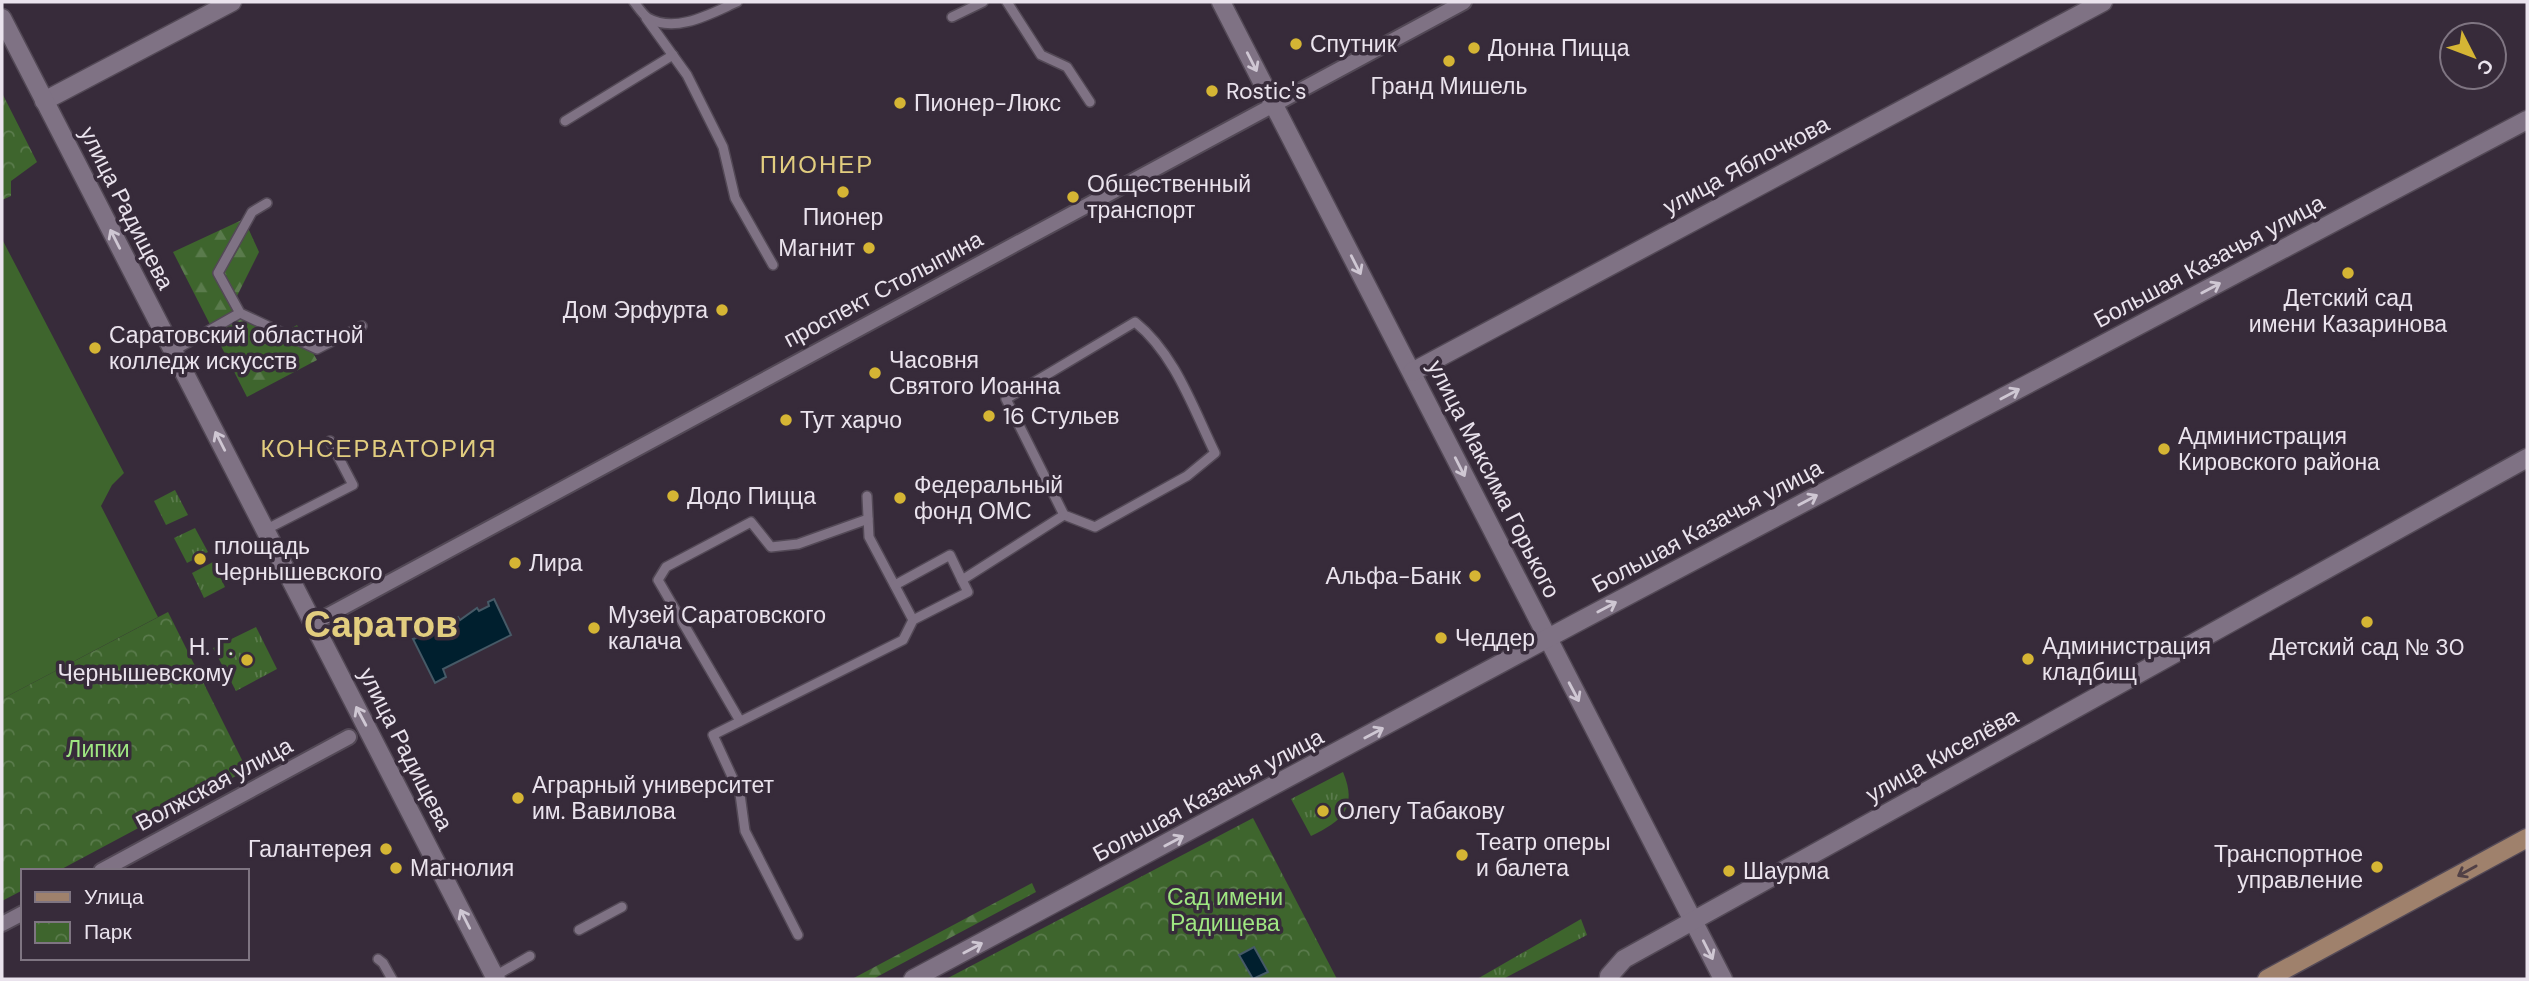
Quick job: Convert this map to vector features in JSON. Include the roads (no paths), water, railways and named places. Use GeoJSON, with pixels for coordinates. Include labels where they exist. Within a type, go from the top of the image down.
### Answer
{"type":"FeatureCollection","features":[{"type":"Feature","properties":{"kind":"main road"},"geometry":{"type":"LineString","coordinates":[[2267,979],[2527,838]]}},
{"type":"Feature","properties":{"kind":"street"},"geometry":{"type":"LineString","coordinates":[[44,101],[232,2]]}},
{"type":"Feature","properties":{"kind":"street","name":"улица Максима Горького"},"geometry":{"type":"LineString","coordinates":[[1223,2],[1723,979]]}},
{"type":"Feature","properties":{"kind":"street","name":"проспект Столыпина"},"geometry":{"type":"LineString","coordinates":[[325,617],[1464,2]]}},
{"type":"Feature","properties":{"kind":"street","name":"улица Яблочкова"},"geometry":{"type":"LineString","coordinates":[[1412,372],[2103,2]]}},
{"type":"Feature","properties":{"kind":"street","name":"улица Радищева"},"geometry":{"type":"LineString","coordinates":[[2,18],[496,978]]}},
{"type":"Feature","properties":{"kind":"street","name":"Большая Казачья улица"},"geometry":{"type":"LineString","coordinates":[[913,979],[2527,120]]}},
{"type":"Feature","properties":{"kind":"street","name":"улица Киселёва"},"geometry":{"type":"LineString","coordinates":[[1609,979],[1624,959],[2527,458]]}},
{"type":"Feature","properties":{"kind":"street","name":"Волжская улица"},"geometry":{"type":"LineString","coordinates":[[105,869],[349,737]]}},
{"type":"Feature","properties":{"kind":"street"},"geometry":{"type":"LineString","coordinates":[[2,924],[21,914]]}},
{"type":"Feature","properties":{"kind":"lane"},"geometry":{"type":"LineString","coordinates":[[634,2],[687,75],[723,147],[735,198],[773,265]]}},
{"type":"Feature","properties":{"kind":"lane"},"geometry":{"type":"LineString","coordinates":[[646,18],[661,22],[697,20],[737,2]]}},
{"type":"Feature","properties":{"kind":"lane"},"geometry":{"type":"LineString","coordinates":[[952,18],[983,2]]}},
{"type":"Feature","properties":{"kind":"lane"},"geometry":{"type":"LineString","coordinates":[[1007,2],[1041,55],[1067,66],[1090,102]]}},
{"type":"Feature","properties":{"kind":"lane"},"geometry":{"type":"LineString","coordinates":[[565,121],[673,55]]}},
{"type":"Feature","properties":{"kind":"lane"},"geometry":{"type":"LineString","coordinates":[[267,203],[252,212],[218,273],[240,313],[317,349],[362,326]]}},
{"type":"Feature","properties":{"kind":"lane"},"geometry":{"type":"LineString","coordinates":[[173,351],[209,333],[240,313]]}},
{"type":"Feature","properties":{"kind":"lane"},"geometry":{"type":"LineString","coordinates":[[1135,322],[1147,332],[1170,362],[1215,453],[1187,476],[1095,527],[1064,515],[1006,399],[1135,322]]}},
{"type":"Feature","properties":{"kind":"lane"},"geometry":{"type":"LineString","coordinates":[[265,530],[353,485],[330,442]]}},
{"type":"Feature","properties":{"kind":"lane"},"geometry":{"type":"LineString","coordinates":[[867,496],[869,537],[913,620]]}},
{"type":"Feature","properties":{"kind":"lane"},"geometry":{"type":"LineString","coordinates":[[962,580],[1064,515]]}},
{"type":"Feature","properties":{"kind":"lane"},"geometry":{"type":"LineString","coordinates":[[740,721],[658,580],[666,567],[751,522],[771,547],[798,544],[868,519]]}},
{"type":"Feature","properties":{"kind":"lane"},"geometry":{"type":"LineString","coordinates":[[798,935],[745,831],[740,794],[713,735],[903,640],[913,620],[968,592],[950,555],[895,585]]}},
{"type":"Feature","properties":{"kind":"lane"},"geometry":{"type":"LineString","coordinates":[[579,930],[622,907]]}},
{"type":"Feature","properties":{"kind":"lane"},"geometry":{"type":"LineString","coordinates":[[496,978],[530,956]]}},
{"type":"Feature","properties":{"kind":"lane"},"geometry":{"type":"LineString","coordinates":[[378,959],[392,979]]}},
{"type":"Feature","properties":{"kind":"water"},"geometry":{"type":"Polygon","coordinates":[[[494,599],[511,635],[443,669],[446,677],[435,683],[413,639],[431,634],[430,631],[438,627],[440,630],[450,625],[449,622],[458,617],[460,620],[477,608],[479,611],[489,606],[488,602],[494,599]]]}},
{"type":"Feature","properties":{"kind":"water"},"geometry":{"type":"Polygon","coordinates":[[[1254,947],[1268,972],[1253,979],[1239,955],[1254,947]]]}},
{"type":"Feature","properties":{"kind":"place","name":"Спутник"},"geometry":{"type":"Point","coordinates":[1296,44]}},
{"type":"Feature","properties":{"kind":"place","name":"Донна Пицца"},"geometry":{"type":"Point","coordinates":[1474,48]}},
{"type":"Feature","properties":{"kind":"place","name":"Гранд Мишель"},"geometry":{"type":"Point","coordinates":[1449,61]}},
{"type":"Feature","properties":{"kind":"place","name":"Rostic's"},"geometry":{"type":"Point","coordinates":[1212,91]}},
{"type":"Feature","properties":{"kind":"place","name":"Пионер-Люкс"},"geometry":{"type":"Point","coordinates":[900,103]}},
{"type":"Feature","properties":{"kind":"place","name":"Пионер"},"geometry":{"type":"Point","coordinates":[843,192]}},
{"type":"Feature","properties":{"kind":"place","name":"Общественный транспорт"},"geometry":{"type":"Point","coordinates":[1073,197]}},
{"type":"Feature","properties":{"kind":"place","name":"Магнит"},"geometry":{"type":"Point","coordinates":[869,248]}},
{"type":"Feature","properties":{"kind":"place","name":"Детский сад имени Казаринова"},"geometry":{"type":"Point","coordinates":[2348,273]}},
{"type":"Feature","properties":{"kind":"place","name":"Дом Эрфурта"},"geometry":{"type":"Point","coordinates":[722,310]}},
{"type":"Feature","properties":{"kind":"place","name":"Саратовский областной колледж искусств"},"geometry":{"type":"Point","coordinates":[95,348]}},
{"type":"Feature","properties":{"kind":"place","name":"Часовня Святого Иоанна"},"geometry":{"type":"Point","coordinates":[875,373]}},
{"type":"Feature","properties":{"kind":"place","name":"16 Стульев"},"geometry":{"type":"Point","coordinates":[989,416]}},
{"type":"Feature","properties":{"kind":"place","name":"Тут харчо"},"geometry":{"type":"Point","coordinates":[786,420]}},
{"type":"Feature","properties":{"kind":"place","name":"Администрация Кировского района"},"geometry":{"type":"Point","coordinates":[2164,449]}},
{"type":"Feature","properties":{"kind":"place","name":"Додо Пицца"},"geometry":{"type":"Point","coordinates":[673,496]}},
{"type":"Feature","properties":{"kind":"place","name":"Федеральный фонд ОМС"},"geometry":{"type":"Point","coordinates":[900,498]}},
{"type":"Feature","properties":{"kind":"place","name":"площадь Чернышевского"},"geometry":{"type":"Point","coordinates":[200,559]}},
{"type":"Feature","properties":{"kind":"place","name":"Лира"},"geometry":{"type":"Point","coordinates":[515,563]}},
{"type":"Feature","properties":{"kind":"place","name":"Альфа-Банк"},"geometry":{"type":"Point","coordinates":[1475,576]}},
{"type":"Feature","properties":{"kind":"place","name":"Детский сад № 30"},"geometry":{"type":"Point","coordinates":[2367,622]}},
{"type":"Feature","properties":{"kind":"place","name":"Музей Саратовского калача"},"geometry":{"type":"Point","coordinates":[594,628]}},
{"type":"Feature","properties":{"kind":"place","name":"Чеддер"},"geometry":{"type":"Point","coordinates":[1441,638]}},
{"type":"Feature","properties":{"kind":"place","name":"Администрация кладбищ"},"geometry":{"type":"Point","coordinates":[2028,659]}},
{"type":"Feature","properties":{"kind":"place","name":"Н. Г. Чернышевскому"},"geometry":{"type":"Point","coordinates":[247,660]}},
{"type":"Feature","properties":{"kind":"place","name":"Аграрный университет им. Вавилова"},"geometry":{"type":"Point","coordinates":[518,798]}},
{"type":"Feature","properties":{"kind":"place","name":"Олегу Табакову"},"geometry":{"type":"Point","coordinates":[1323,811]}},
{"type":"Feature","properties":{"kind":"place","name":"Галантерея"},"geometry":{"type":"Point","coordinates":[386,849]}},
{"type":"Feature","properties":{"kind":"place","name":"Театр оперы и балета"},"geometry":{"type":"Point","coordinates":[1462,855]}},
{"type":"Feature","properties":{"kind":"place","name":"Транспортное управление"},"geometry":{"type":"Point","coordinates":[2377,867]}},
{"type":"Feature","properties":{"kind":"place","name":"Магнолия"},"geometry":{"type":"Point","coordinates":[396,868]}},
{"type":"Feature","properties":{"kind":"place","name":"Шаурма"},"geometry":{"type":"Point","coordinates":[1729,871]}},
{"type":"Feature","properties":{"kind":"district","name":"ПИОНЕР"},"geometry":{"type":"Point","coordinates":[817,165]}},
{"type":"Feature","properties":{"kind":"district","name":"КОНСЕРВАТОРИЯ"},"geometry":{"type":"Point","coordinates":[379,449]}},
{"type":"Feature","properties":{"kind":"district","name":"Саратов"},"geometry":{"type":"Point","coordinates":[381,624]}},
{"type":"Feature","properties":{"kind":"park label","name":"Липки"},"geometry":{"type":"Point","coordinates":[98,749]}},
{"type":"Feature","properties":{"kind":"park label","name":"Сад имени Радищева"},"geometry":{"type":"Point","coordinates":[1225,910]}}]}
